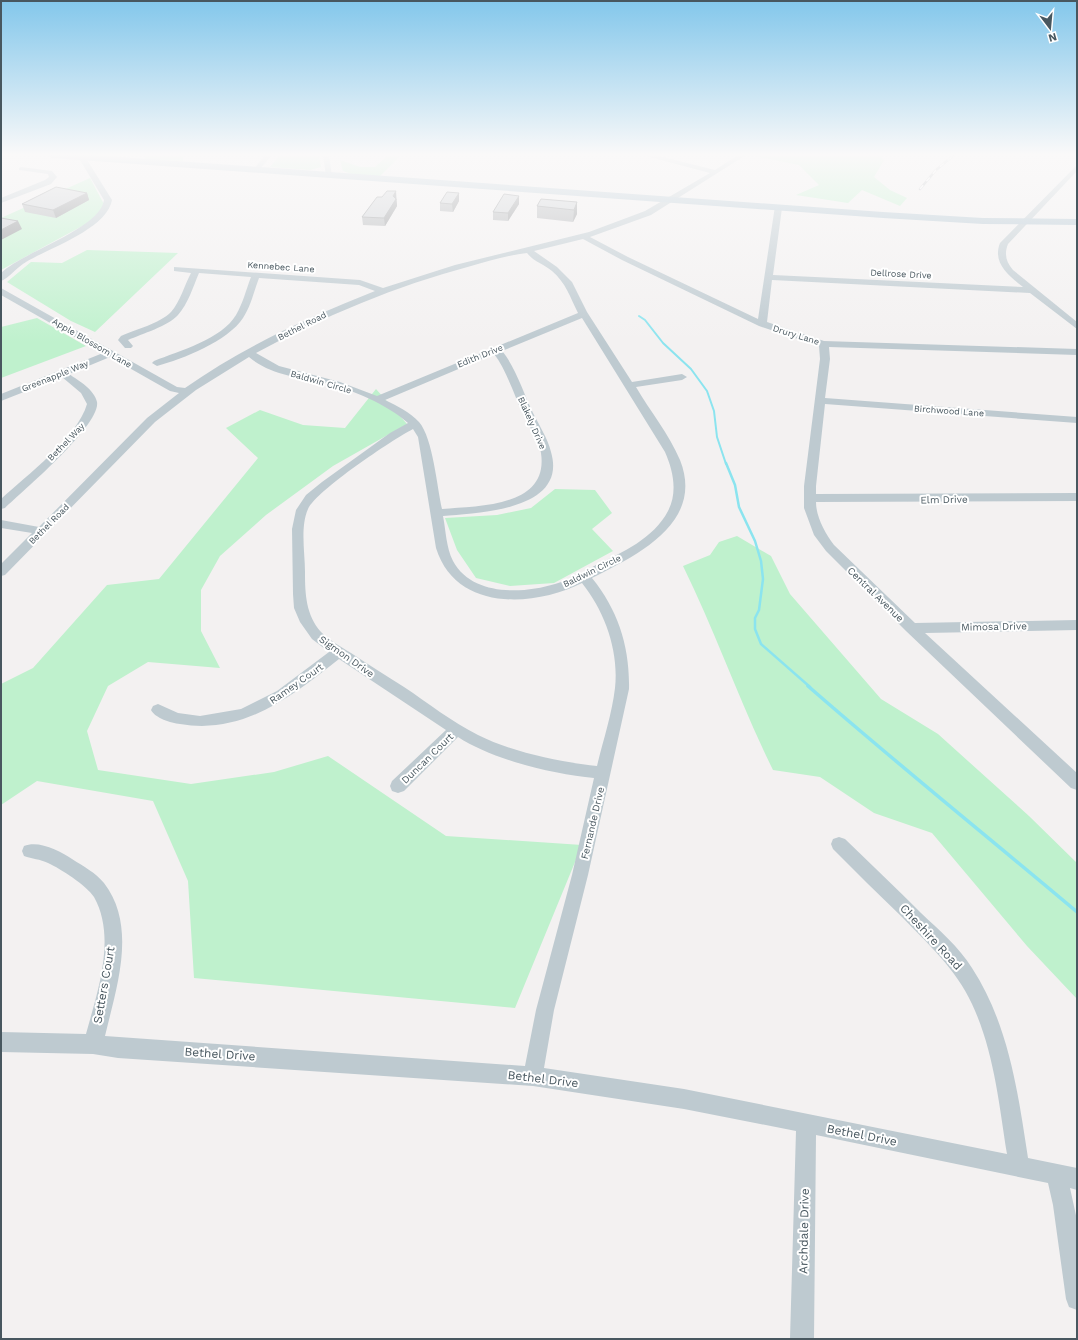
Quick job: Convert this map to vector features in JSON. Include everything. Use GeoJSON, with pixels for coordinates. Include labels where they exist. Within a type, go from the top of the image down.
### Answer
{"type":"FeatureCollection","features":[{"type":"Feature","properties":{"kind":"main road"},"geometry":{"type":"LineString","coordinates":[[916,218],[1025,222],[1077,222]]}},
{"type":"Feature","properties":{"kind":"street"},"geometry":{"type":"LineString","coordinates":[[1,278],[16,264],[87,226],[98,218]]}},
{"type":"Feature","properties":{"kind":"street","name":"Bethel Road"},"geometry":{"type":"LineString","coordinates":[[1,572],[151,420],[185,391],[250,353],[325,314],[382,291],[455,267],[585,236],[638,218]]}},
{"type":"Feature","properties":{"kind":"street"},"geometry":{"type":"LineString","coordinates":[[762,324],[770,277],[777,218]]}},
{"type":"Feature","properties":{"kind":"street"},"geometry":{"type":"LineString","coordinates":[[1029,218],[1004,243],[1001,254],[1003,261],[1008,270],[1077,326]]}},
{"type":"Feature","properties":{"kind":"street","name":"Drury Lane"},"geometry":{"type":"LineString","coordinates":[[585,236],[762,324],[785,333],[824,344],[1077,352]]}},
{"type":"Feature","properties":{"kind":"street","name":"Baldwin Circle"},"geometry":{"type":"LineString","coordinates":[[250,353],[255,358],[296,375],[337,384],[378,400],[401,413],[414,424],[423,437],[442,548],[446,561],[459,577],[483,591],[500,594],[528,594],[558,588],[624,556],[654,535],[671,517],[679,494],[679,477],[674,460],[630,385],[583,314],[569,285],[556,270],[532,255],[529,250]]}},
{"type":"Feature","properties":{"kind":"street","name":"Kennebec Lane"},"geometry":{"type":"LineString","coordinates":[[177,269],[360,283],[382,291]]}},
{"type":"Feature","properties":{"kind":"street"},"geometry":{"type":"LineString","coordinates":[[128,346],[123,340],[124,338],[163,321],[176,312],[196,271]]}},
{"type":"Feature","properties":{"kind":"street"},"geometry":{"type":"LineString","coordinates":[[158,363],[215,337],[230,328],[241,314],[256,275]]}},
{"type":"Feature","properties":{"kind":"street","name":"Dellrose Drive"},"geometry":{"type":"LineString","coordinates":[[770,277],[1031,290]]}},
{"type":"Feature","properties":{"kind":"street","name":"Apple Blossom Lane"},"geometry":{"type":"LineString","coordinates":[[1,291],[174,389],[185,391]]}},
{"type":"Feature","properties":{"kind":"street","name":"Edith Drive"},"geometry":{"type":"LineString","coordinates":[[378,400],[390,393],[583,314]]}},
{"type":"Feature","properties":{"kind":"street","name":"Central Avenue"},"geometry":{"type":"LineString","coordinates":[[824,344],[825,359],[821,401],[814,445],[810,498],[813,519],[825,543],[912,628],[1077,783]]}},
{"type":"Feature","properties":{"kind":"street","name":"Blakely Drive"},"geometry":{"type":"LineString","coordinates":[[437,513],[496,506],[518,501],[537,490],[546,478],[548,467],[546,452],[501,356],[496,350]]}},
{"type":"Feature","properties":{"kind":"street","name":"Greenapple Way"},"geometry":{"type":"LineString","coordinates":[[1,398],[110,354]]}},
{"type":"Feature","properties":{"kind":"street","name":"Bethel Way"},"geometry":{"type":"LineString","coordinates":[[1,504],[74,436],[90,415],[92,404],[88,395],[63,373]]}},
{"type":"Feature","properties":{"kind":"street"},"geometry":{"type":"LineString","coordinates":[[630,385],[682,377]]}},
{"type":"Feature","properties":{"kind":"street","name":"Birchwood Lane"},"geometry":{"type":"LineString","coordinates":[[821,401],[1077,420]]}},
{"type":"Feature","properties":{"kind":"street","name":"Sigmon Drive"},"geometry":{"type":"LineString","coordinates":[[414,424],[394,435],[317,492],[305,504],[300,514],[298,529],[301,608],[307,622],[313,632],[339,652],[472,739],[505,753],[577,770],[603,773]]}},
{"type":"Feature","properties":{"kind":"street","name":"Elm Drive"},"geometry":{"type":"LineString","coordinates":[[810,498],[1077,497]]}},
{"type":"Feature","properties":{"kind":"street"},"geometry":{"type":"LineString","coordinates":[[1,524],[41,531]]}},
{"type":"Feature","properties":{"kind":"street","name":"Fernande Drive"},"geometry":{"type":"LineString","coordinates":[[533,1076],[545,1010],[580,875],[622,688],[623,659],[619,642],[610,620],[595,591],[584,576]]}},
{"type":"Feature","properties":{"kind":"street","name":"Mimosa Drive"},"geometry":{"type":"LineString","coordinates":[[912,628],[1077,625]]}},
{"type":"Feature","properties":{"kind":"street","name":"Ramey Court"},"geometry":{"type":"LineString","coordinates":[[158,710],[176,718],[200,722],[244,714],[282,695],[339,652]]}},
{"type":"Feature","properties":{"kind":"street","name":"Duncan Court"},"geometry":{"type":"LineString","coordinates":[[398,786],[457,729]]}},
{"type":"Feature","properties":{"kind":"street","name":"Cheshire Road"},"geometry":{"type":"LineString","coordinates":[[839,844],[941,944],[957,962],[974,989],[997,1048],[1006,1088],[1019,1166]]}},
{"type":"Feature","properties":{"kind":"street","name":"Setters Court"},"geometry":{"type":"LineString","coordinates":[[30,851],[56,857],[88,879],[99,891],[105,902],[112,928],[112,953],[108,981],[93,1044]]}},
{"type":"Feature","properties":{"kind":"street","name":"Bethel Drive"},"geometry":{"type":"LineString","coordinates":[[1,1042],[93,1044],[118,1048],[533,1076],[684,1099],[1077,1179]]}},
{"type":"Feature","properties":{"kind":"street","name":"Archdale Drive"},"geometry":{"type":"LineString","coordinates":[[802,1339],[806,1124]]}},
{"type":"Feature","properties":{"kind":"street"},"geometry":{"type":"LineString","coordinates":[[1056,1174],[1064,1205],[1077,1299]]}},
{"type":"Feature","properties":{"kind":"green space"},"geometry":{"type":"Polygon","coordinates":[[[1,218],[94,218],[86,224],[1,270],[1,218]]]}},
{"type":"Feature","properties":{"kind":"green space"},"geometry":{"type":"Polygon","coordinates":[[[87,250],[178,253],[95,332],[71,321],[7,282],[31,262],[62,263],[87,250]]]}},
{"type":"Feature","properties":{"kind":"green space"},"geometry":{"type":"Polygon","coordinates":[[[37,318],[86,346],[1,378],[1,327],[37,318]]]}},
{"type":"Feature","properties":{"kind":"green space"},"geometry":{"type":"Polygon","coordinates":[[[376,389],[407,424],[333,466],[266,515],[220,556],[201,590],[201,631],[220,668],[148,662],[108,686],[87,731],[98,770],[191,784],[274,772],[328,756],[446,836],[582,845],[515,1008],[194,978],[188,881],[153,801],[37,781],[1,805],[1,684],[33,668],[107,585],[159,579],[258,458],[226,428],[260,410],[303,425],[345,428],[376,389]]]}},
{"type":"Feature","properties":{"kind":"green space"},"geometry":{"type":"Polygon","coordinates":[[[555,489],[595,490],[612,513],[592,529],[613,551],[554,583],[510,586],[476,578],[457,550],[445,518],[497,515],[531,508],[555,489]]]}},
{"type":"Feature","properties":{"kind":"green space"},"geometry":{"type":"Polygon","coordinates":[[[737,536],[771,556],[790,594],[881,699],[938,734],[1029,816],[1077,863],[1077,999],[1027,946],[932,833],[874,813],[820,777],[773,770],[683,566],[710,555],[719,542],[737,536]]]}},
{"type":"Feature","properties":{"kind":"building"},"geometry":{"type":"Polygon","coordinates":[[[1,218],[18,221],[1,230],[1,218]]]}},
{"type":"Feature","properties":{"kind":"waterway"},"geometry":{"type":"LineString","coordinates":[[639,316],[645,320],[663,343],[691,369],[707,391],[714,411],[717,437],[726,464]]}},
{"type":"Feature","properties":{"kind":"waterway"},"geometry":{"type":"LineString","coordinates":[[726,463],[735,485],[739,507],[755,541],[761,561],[763,579],[759,610],[755,618],[755,629],[761,644],[810,687]]}},
{"type":"Feature","properties":{"kind":"waterway"},"geometry":{"type":"LineString","coordinates":[[808,686],[908,772],[1077,912]]}}]}
